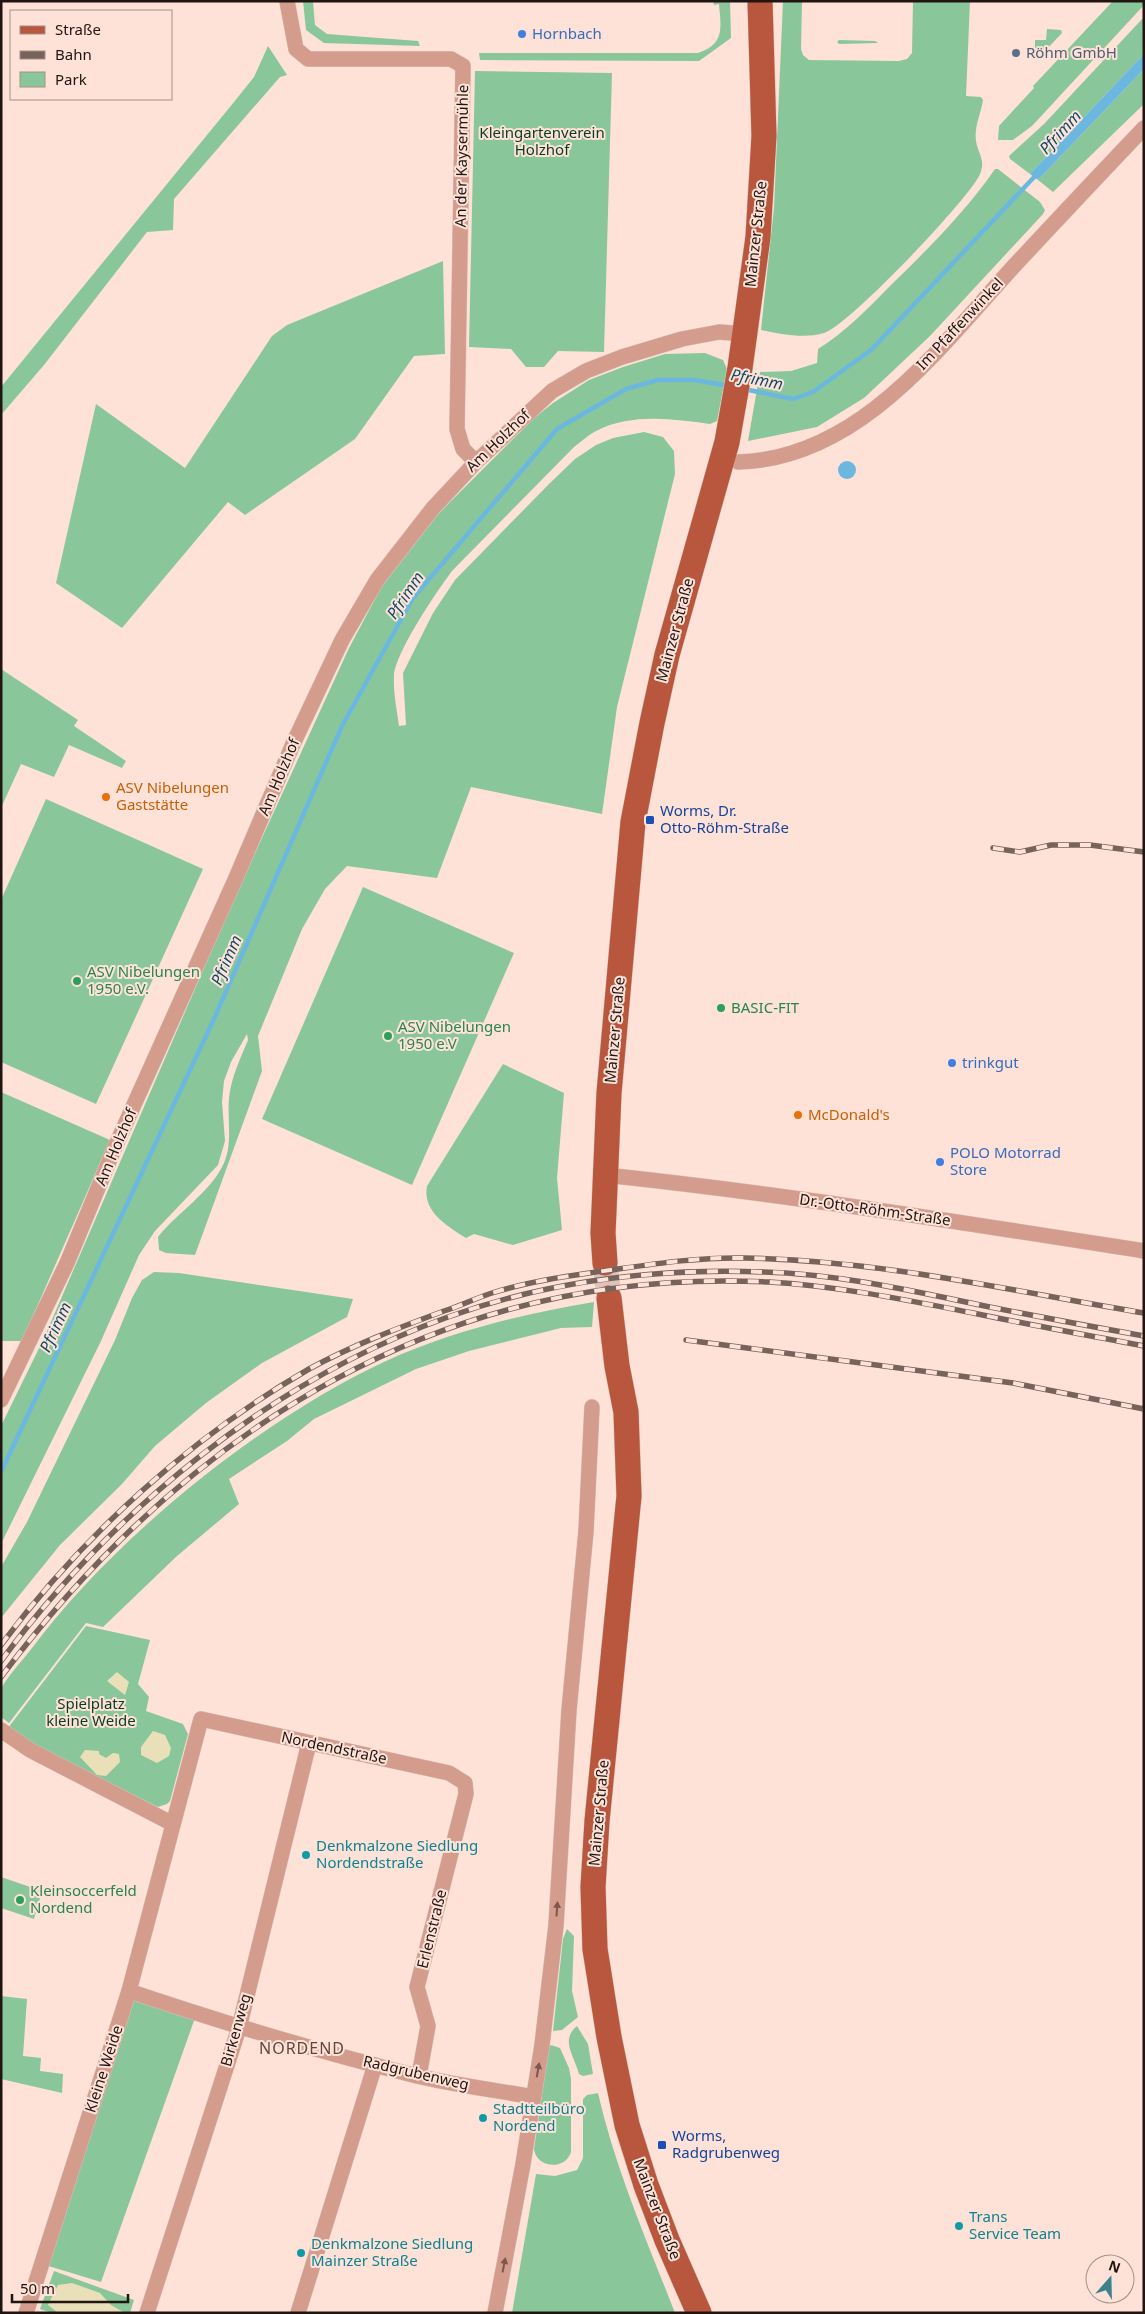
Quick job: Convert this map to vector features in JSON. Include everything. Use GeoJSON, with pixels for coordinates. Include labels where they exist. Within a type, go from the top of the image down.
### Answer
{"type":"FeatureCollection","features":[{"type":"Feature","properties":{"kind":"main road","name":"Mainzer Straße"},"geometry":{"type":"LineString","coordinates":[[605,1262],[605,1176],[609,1093],[633,822],[667,655],[730,461],[727,442],[745,334],[762,188],[764,85],[760,1]]}},
{"type":"Feature","properties":{"kind":"main road","name":"Mainzer Straße"},"geometry":{"type":"LineString","coordinates":[[610,1298],[617,1366],[626,1412],[629,1496],[592,1888],[596,1949],[609,2037],[630,2134],[646,2185],[667,2240],[699,2313]]}},
{"type":"Feature","properties":{"kind":"street","name":"An der Kaysermühle"},"geometry":{"type":"LineString","coordinates":[[287,1],[296,49],[308,59],[451,59],[463,66],[457,429],[463,449],[476,462]]}},
{"type":"Feature","properties":{"kind":"street","name":"Im Pfaffenwinkel"},"geometry":{"type":"LineString","coordinates":[[730,461],[776,458],[823,442],[872,411],[939,348],[1144,128]]}},
{"type":"Feature","properties":{"kind":"street","name":"Am Holzhof"},"geometry":{"type":"LineString","coordinates":[[1,1400],[67,1263],[115,1147],[235,880],[293,744],[342,640],[377,580],[432,508],[476,462],[552,391],[586,372],[622,357],[682,339],[719,332],[745,334]]}},
{"type":"Feature","properties":{"kind":"street","name":"Dr.-Otto-Röhm-Straße"},"geometry":{"type":"LineString","coordinates":[[605,1176],[708,1186],[883,1210],[1144,1251]]}},
{"type":"Feature","properties":{"kind":"street"},"geometry":{"type":"LineString","coordinates":[[495,2313],[523,2164],[542,2044],[556,1925],[569,1710],[586,1531],[592,1407]]}},
{"type":"Feature","properties":{"kind":"street","name":"Nordendstraße"},"geometry":{"type":"LineString","coordinates":[[200,1719],[449,1773],[465,1783]]}},
{"type":"Feature","properties":{"kind":"street","name":"Kleine Weide"},"geometry":{"type":"LineString","coordinates":[[26,2313],[129,1991],[200,1719]]}},
{"type":"Feature","properties":{"kind":"street"},"geometry":{"type":"LineString","coordinates":[[1,1730],[30,1750],[173,1824]]}},
{"type":"Feature","properties":{"kind":"street","name":"Birkenweg"},"geometry":{"type":"LineString","coordinates":[[147,2313],[239,2028],[309,1743]]}},
{"type":"Feature","properties":{"kind":"street","name":"Erlenstraße"},"geometry":{"type":"LineString","coordinates":[[419,2076],[428,2026],[417,1987],[466,1794],[465,1783]]}},
{"type":"Feature","properties":{"kind":"street","name":"Radgrubenweg"},"geometry":{"type":"LineString","coordinates":[[129,1991],[239,2028],[419,2076],[533,2097]]}},
{"type":"Feature","properties":{"kind":"street"},"geometry":{"type":"LineString","coordinates":[[298,2313],[375,2064]]}},
{"type":"Feature","properties":{"kind":"green space"},"geometry":{"type":"Polygon","coordinates":[[[303,1],[313,1],[315,25],[327,34],[418,41],[420,46],[324,43],[306,30],[303,1]]]}},
{"type":"Feature","properties":{"kind":"green space"},"geometry":{"type":"Polygon","coordinates":[[[713,1],[730,1],[731,38],[699,61],[480,60],[479,53],[698,53],[713,45],[719,34],[719,4],[714,5],[713,1]]]}},
{"type":"Feature","properties":{"kind":"green space"},"geometry":{"type":"Polygon","coordinates":[[[783,1],[802,1],[801,49],[803,55],[809,60],[899,61],[907,59],[912,53],[913,1],[970,1],[966,96],[981,97],[983,100],[976,136],[982,169],[972,187],[933,233],[857,309],[824,333],[809,336],[761,330],[774,208],[783,1]]]}},
{"type":"Feature","properties":{"kind":"green space"},"geometry":{"type":"Polygon","coordinates":[[[1113,1],[1144,1],[1144,5],[1032,126],[1013,140],[998,140],[999,126],[1034,88],[1033,86],[1113,1]]]}},
{"type":"Feature","properties":{"kind":"green space"},"geometry":{"type":"Polygon","coordinates":[[[1144,17],[1144,54],[1030,174],[1010,159],[1009,156],[1044,124],[1144,17]]]}},
{"type":"Feature","properties":{"kind":"green space"},"geometry":{"type":"Polygon","coordinates":[[[1047,29],[1061,30],[1062,33],[1045,51],[1038,51],[1035,48],[1035,40],[1046,40],[1047,29]]]}},
{"type":"Feature","properties":{"kind":"green space"},"geometry":{"type":"Polygon","coordinates":[[[839,40],[875,41],[878,43],[839,44],[837,42],[839,40]]]}},
{"type":"Feature","properties":{"kind":"green space"},"geometry":{"type":"Polygon","coordinates":[[[268,46],[287,75],[280,77],[174,199],[173,230],[147,232],[44,365],[1,415],[1,387],[254,77],[268,46]]]}},
{"type":"Feature","properties":{"kind":"green space"},"geometry":{"type":"Polygon","coordinates":[[[1144,69],[1144,104],[1053,192],[1038,180],[1144,69]]]}},
{"type":"Feature","properties":{"kind":"green space","name":"Kleingartenverein Holzhof"},"geometry":{"type":"Polygon","coordinates":[[[475,71],[612,73],[604,352],[558,351],[544,367],[526,367],[511,349],[469,347],[475,71]]]}},
{"type":"Feature","properties":{"kind":"green space"},"geometry":{"type":"Polygon","coordinates":[[[995,169],[998,169],[1040,202],[1045,210],[1043,214],[930,336],[864,398],[817,427],[748,441],[760,372],[791,371],[817,363],[818,349],[857,318],[947,229],[995,169]]]}},
{"type":"Feature","properties":{"kind":"green space"},"geometry":{"type":"Polygon","coordinates":[[[443,261],[445,354],[414,356],[355,439],[245,515],[228,502],[122,628],[56,583],[96,404],[185,468],[272,336],[287,325],[443,261]]]}},
{"type":"Feature","properties":{"kind":"green space"},"geometry":{"type":"Polygon","coordinates":[[[705,353],[723,360],[727,369],[717,421],[710,424],[667,419],[638,420],[610,425],[587,437],[574,447],[452,571],[418,622],[396,666],[394,688],[399,726],[406,725],[403,673],[433,613],[455,580],[575,459],[596,445],[613,438],[644,432],[663,437],[674,451],[675,474],[617,707],[602,814],[471,787],[437,878],[347,866],[325,889],[302,929],[258,1036],[262,1071],[195,1255],[166,1253],[159,1250],[158,1237],[203,1193],[224,1163],[229,1139],[230,1091],[236,1069],[248,1040],[247,1034],[231,1062],[224,1081],[222,1102],[225,1141],[218,1165],[155,1231],[139,1255],[101,1341],[1,1544],[1,1426],[44,1338],[233,901],[349,648],[382,586],[438,514],[533,419],[553,403],[589,380],[623,367],[665,354],[705,353]]]}},
{"type":"Feature","properties":{"kind":"green space"},"geometry":{"type":"Polygon","coordinates":[[[1,669],[78,720],[74,726],[126,761],[122,768],[69,745],[54,777],[21,764],[1,808],[1,669]]]}},
{"type":"Feature","properties":{"kind":"green space","name":"ASV Nibelungen 1950 e.V."},"geometry":{"type":"Polygon","coordinates":[[[46,799],[203,869],[96,1104],[1,1062],[1,900],[46,799]]]}},
{"type":"Feature","properties":{"kind":"green space","name":"ASV Nibelungen 1950 e.V"},"geometry":{"type":"Polygon","coordinates":[[[363,887],[514,953],[412,1185],[262,1119],[363,887]]]}},
{"type":"Feature","properties":{"kind":"green space"},"geometry":{"type":"Polygon","coordinates":[[[503,1064],[564,1093],[557,1178],[562,1230],[513,1245],[474,1234],[466,1238],[444,1223],[432,1211],[427,1195],[427,1186],[503,1064]]]}},
{"type":"Feature","properties":{"kind":"green space"},"geometry":{"type":"Polygon","coordinates":[[[1,1092],[110,1140],[22,1341],[1,1341],[1,1092]]]}},
{"type":"Feature","properties":{"kind":"green space"},"geometry":{"type":"Polygon","coordinates":[[[154,1272],[179,1273],[353,1299],[347,1317],[262,1363],[206,1403],[155,1446],[122,1484],[60,1545],[1,1618],[1,1567],[27,1522],[115,1340],[132,1298],[142,1280],[154,1272]]]}},
{"type":"Feature","properties":{"kind":"green space"},"geometry":{"type":"Polygon","coordinates":[[[594,1302],[592,1327],[561,1328],[469,1351],[416,1369],[314,1419],[287,1441],[229,1479],[239,1504],[177,1556],[103,1627],[86,1623],[9,1723],[1,1717],[2,1687],[66,1606],[105,1564],[148,1524],[193,1485],[241,1448],[338,1385],[411,1350],[462,1332],[514,1318],[594,1302]]]}},
{"type":"Feature","properties":{"kind":"green space","name":"Spielplatz kleine Weide"},"geometry":{"type":"Polygon","coordinates":[[[86,1626],[150,1640],[138,1684],[149,1697],[146,1711],[183,1724],[188,1734],[170,1801],[167,1804],[158,1807],[29,1744],[8,1728],[86,1626]]]}},
{"type":"Feature","properties":{"kind":"green space","name":"Kleinsoccerfeld Nordend"},"geometry":{"type":"Polygon","coordinates":[[[1,1877],[42,1891],[34,1919],[1,1908],[1,1877]]]}},
{"type":"Feature","properties":{"kind":"green space"},"geometry":{"type":"Polygon","coordinates":[[[567,1929],[574,1936],[572,1991],[578,2017],[562,2030],[553,2031],[563,1939],[567,1929]]]}},
{"type":"Feature","properties":{"kind":"green space"},"geometry":{"type":"Polygon","coordinates":[[[130,1995],[195,2018],[101,2282],[42,2264],[130,1995]]]}},
{"type":"Feature","properties":{"kind":"green space"},"geometry":{"type":"Polygon","coordinates":[[[1,1996],[27,1999],[23,2056],[41,2058],[40,2071],[63,2074],[62,2093],[1,2079],[1,1996]]]}},
{"type":"Feature","properties":{"kind":"green space"},"geometry":{"type":"Polygon","coordinates":[[[577,2026],[588,2044],[593,2074],[583,2076],[579,2074],[570,2048],[569,2037],[577,2026]]]}},
{"type":"Feature","properties":{"kind":"green space"},"geometry":{"type":"Polygon","coordinates":[[[551,2045],[560,2048],[569,2068],[571,2079],[571,2152],[563,2162],[551,2165],[540,2160],[534,2149],[549,2047],[551,2045]]]}},
{"type":"Feature","properties":{"kind":"green space"},"geometry":{"type":"Polygon","coordinates":[[[598,2093],[622,2177],[675,2313],[512,2313],[536,2174],[555,2176],[577,2170],[583,2158],[583,2099],[587,2095],[598,2093]]]}},
{"type":"Feature","properties":{"kind":"green space"},"geometry":{"type":"Polygon","coordinates":[[[54,2271],[134,2300],[130,2313],[52,2313],[40,2309],[54,2271]]]}},
{"type":"Feature","properties":{"kind":"sand"},"geometry":{"type":"Polygon","coordinates":[[[117,1672],[129,1682],[125,1695],[107,1681],[117,1672]]]}},
{"type":"Feature","properties":{"kind":"sand"},"geometry":{"type":"Polygon","coordinates":[[[153,1731],[165,1735],[171,1748],[169,1756],[157,1763],[141,1755],[141,1747],[153,1731]]]}},
{"type":"Feature","properties":{"kind":"sand"},"geometry":{"type":"Polygon","coordinates":[[[85,1750],[99,1751],[99,1754],[106,1758],[113,1753],[119,1754],[120,1762],[106,1776],[97,1775],[80,1757],[85,1750]]]}},
{"type":"Feature","properties":{"kind":"sand"},"geometry":{"type":"Polygon","coordinates":[[[72,2283],[100,2293],[111,2305],[125,2313],[58,2313],[48,2305],[58,2285],[72,2283]]]}},
{"type":"Feature","properties":{"kind":"water"},"geometry":{"type":"Polygon","coordinates":[[[1144,54],[1144,69],[1038,180],[1030,174],[1144,54]]]}},
{"type":"Feature","properties":{"kind":"water"},"geometry":{"type":"Polygon","coordinates":[[[847,461],[853,464],[856,470],[853,476],[847,479],[841,476],[838,470],[841,464],[847,461]]]}},
{"type":"Feature","properties":{"kind":"waterway","name":"Pfrimm"},"geometry":{"type":"LineString","coordinates":[[744,389],[793,399],[813,392],[871,350],[1037,174]]}},
{"type":"Feature","properties":{"kind":"waterway","name":"Pfrimm"},"geometry":{"type":"LineString","coordinates":[[1,1472],[214,1019],[342,726],[413,598],[557,429],[626,389],[658,380],[695,380],[729,386]]}},
{"type":"Feature","properties":{"kind":"tunnel"},"geometry":{"type":"LineString","coordinates":[[605,1263],[609,1298]]}},
{"type":"Feature","properties":{"kind":"railway"},"geometry":{"type":"LineString","coordinates":[[993,848],[1020,852],[1051,845],[1090,845],[1144,852]]}},
{"type":"Feature","properties":{"kind":"railway"},"geometry":{"type":"LineString","coordinates":[[1,1645],[33,1604],[103,1527],[181,1457],[223,1425],[309,1369],[342,1352],[376,1337],[507,1288],[555,1278],[697,1259],[745,1258],[795,1260],[895,1270],[1144,1313]]}},
{"type":"Feature","properties":{"kind":"railway"},"geometry":{"type":"LineString","coordinates":[[1,1661],[45,1605],[93,1553],[145,1503],[200,1456],[258,1414],[319,1377],[382,1344],[448,1317],[486,1305],[564,1286],[644,1275],[724,1271],[792,1273],[846,1279],[1144,1336]]}},
{"type":"Feature","properties":{"kind":"railway"},"geometry":{"type":"LineString","coordinates":[[1,1677],[75,1587],[155,1507],[242,1437],[335,1379],[434,1334],[540,1302],[651,1284],[769,1282],[872,1294],[1144,1346]]}},
{"type":"Feature","properties":{"kind":"railway"},"geometry":{"type":"LineString","coordinates":[[686,1340],[1013,1383],[1144,1409]]}},
{"type":"Feature","properties":{"kind":"place","name":"Hornbach"},"geometry":{"type":"Point","coordinates":[522,34]}},
{"type":"Feature","properties":{"kind":"place","name":"Röhm GmbH"},"geometry":{"type":"Point","coordinates":[1016,53]}},
{"type":"Feature","properties":{"kind":"place","name":"ASV Nibelungen Gaststätte"},"geometry":{"type":"Point","coordinates":[106,797]}},
{"type":"Feature","properties":{"kind":"place","name":"Worms, Dr. Otto-Röhm-Straße"},"geometry":{"type":"Point","coordinates":[650,820]}},
{"type":"Feature","properties":{"kind":"place","name":"ASV Nibelungen 1950 e.V."},"geometry":{"type":"Point","coordinates":[77,981]}},
{"type":"Feature","properties":{"kind":"place","name":"BASIC-FIT"},"geometry":{"type":"Point","coordinates":[721,1008]}},
{"type":"Feature","properties":{"kind":"place","name":"ASV Nibelungen 1950 e.V"},"geometry":{"type":"Point","coordinates":[388,1036]}},
{"type":"Feature","properties":{"kind":"place","name":"trinkgut"},"geometry":{"type":"Point","coordinates":[952,1063]}},
{"type":"Feature","properties":{"kind":"place","name":"McDonald's"},"geometry":{"type":"Point","coordinates":[798,1115]}},
{"type":"Feature","properties":{"kind":"place","name":"POLO Motorrad Store"},"geometry":{"type":"Point","coordinates":[940,1162]}},
{"type":"Feature","properties":{"kind":"place","name":"Denkmalzone Siedlung Nordendstraße"},"geometry":{"type":"Point","coordinates":[306,1855]}},
{"type":"Feature","properties":{"kind":"place","name":"Kleinsoccerfeld Nordend"},"geometry":{"type":"Point","coordinates":[20,1900]}},
{"type":"Feature","properties":{"kind":"place","name":"Stadtteilbüro Nordend"},"geometry":{"type":"Point","coordinates":[483,2118]}},
{"type":"Feature","properties":{"kind":"place","name":"Worms, Radgrubenweg"},"geometry":{"type":"Point","coordinates":[662,2145]}},
{"type":"Feature","properties":{"kind":"place","name":"Trans Service Team"},"geometry":{"type":"Point","coordinates":[959,2226]}},
{"type":"Feature","properties":{"kind":"place","name":"Denkmalzone Siedlung Mainzer Straße"},"geometry":{"type":"Point","coordinates":[301,2253]}},
{"type":"Feature","properties":{"kind":"district","name":"NORDEND"},"geometry":{"type":"Point","coordinates":[302,2048]}}]}
